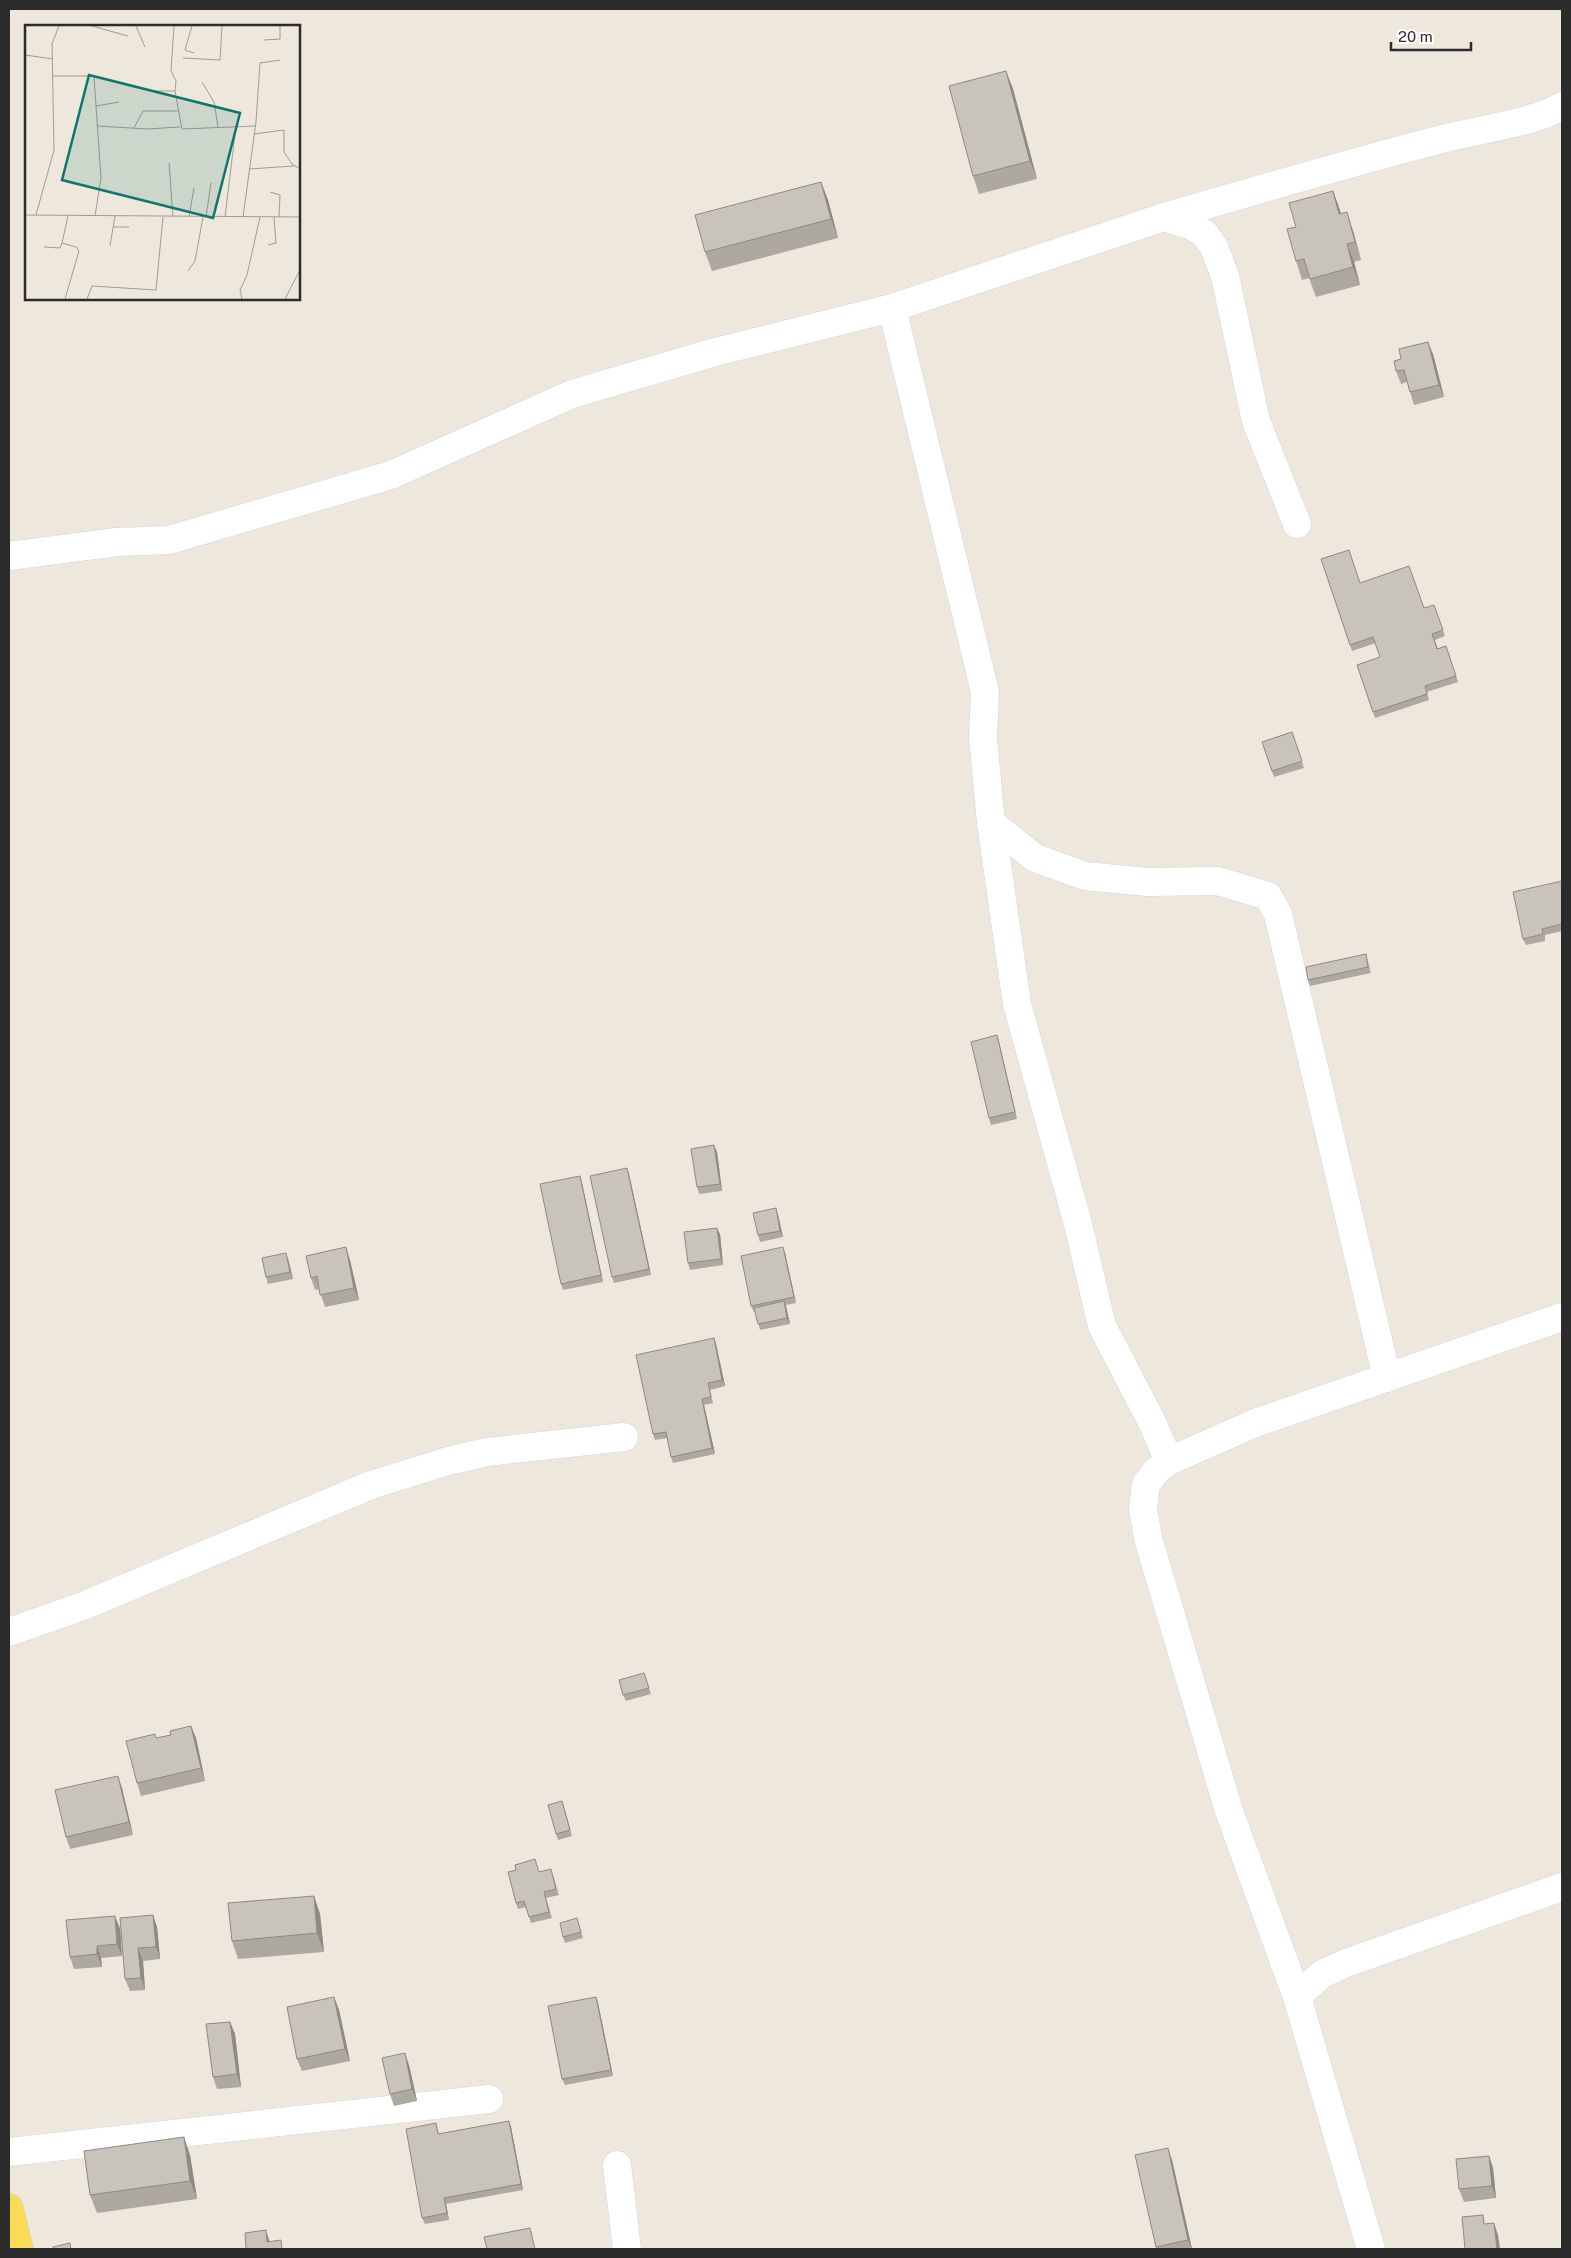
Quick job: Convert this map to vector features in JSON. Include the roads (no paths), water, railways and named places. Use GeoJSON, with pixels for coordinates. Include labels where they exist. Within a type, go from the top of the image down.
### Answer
{"type":"FeatureCollection","features":[{"type":"Feature","properties":{"kind":"main road"},"geometry":{"type":"LineString","coordinates":[[9,2208],[19,2249]]}},
{"type":"Feature","properties":{"kind":"street"},"geometry":{"type":"LineString","coordinates":[[9,556],[179,537],[392,475],[572,394],[715,352],[892,308],[1164,217],[1324,170],[1481,129],[1545,115],[1562,106]]}},
{"type":"Feature","properties":{"kind":"street"},"geometry":{"type":"LineString","coordinates":[[1164,217],[1190,225],[1204,234],[1214,247],[1225,276],[1256,421],[1297,524]]}},
{"type":"Feature","properties":{"kind":"street"},"geometry":{"type":"LineString","coordinates":[[892,308],[985,692],[983,737],[991,823],[1017,1004],[1078,1224],[1102,1326],[1152,1422],[1169,1461]]}},
{"type":"Feature","properties":{"kind":"street"},"geometry":{"type":"LineString","coordinates":[[991,823],[1034,858],[1085,876],[1147,882],[1218,881],[1268,896],[1278,914],[1387,1378]]}},
{"type":"Feature","properties":{"kind":"street"},"geometry":{"type":"LineString","coordinates":[[1372,2249],[1297,1997],[1229,1811],[1148,1538],[1143,1509],[1146,1484],[1156,1471],[1169,1461],[1255,1423],[1562,1317]]}},
{"type":"Feature","properties":{"kind":"street"},"geometry":{"type":"LineString","coordinates":[[9,1632],[82,1606],[371,1485],[448,1461],[487,1452],[624,1437]]}},
{"type":"Feature","properties":{"kind":"street"},"geometry":{"type":"LineString","coordinates":[[1297,1997],[1322,1974],[1346,1963],[1562,1887]]}},
{"type":"Feature","properties":{"kind":"street"},"geometry":{"type":"LineString","coordinates":[[9,2152],[490,2099]]}},
{"type":"Feature","properties":{"kind":"street"},"geometry":{"type":"LineString","coordinates":[[616,2165],[627,2249]]}}]}
